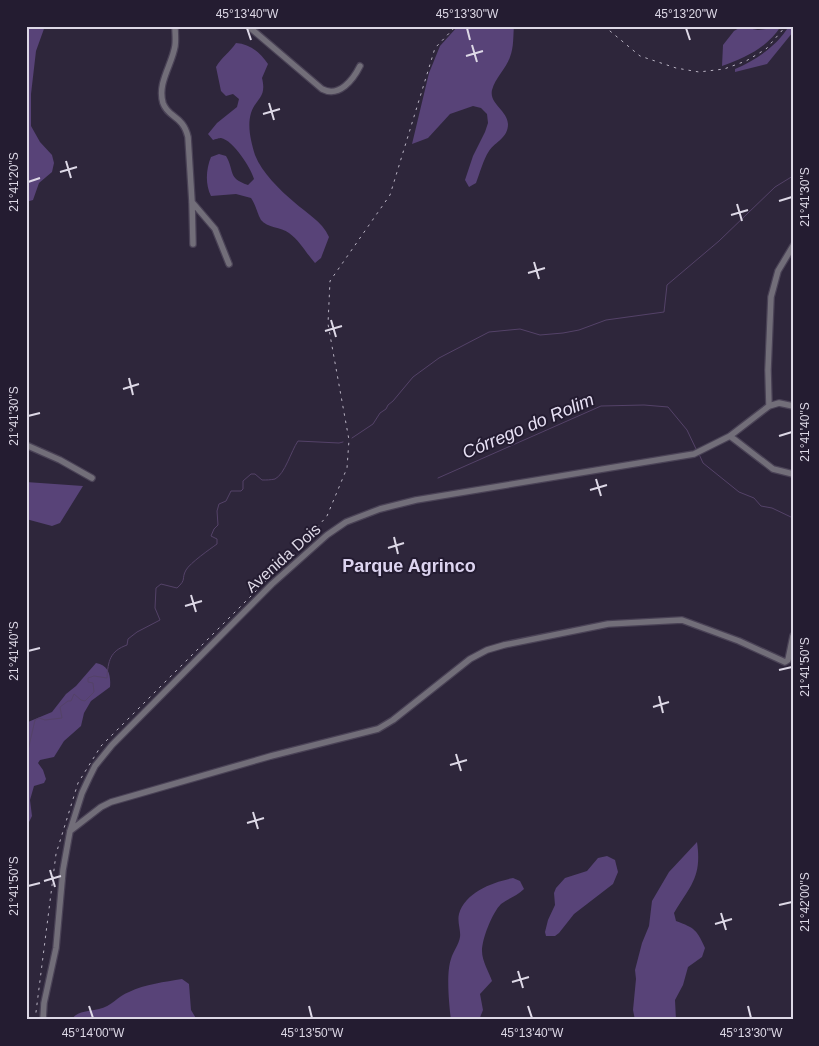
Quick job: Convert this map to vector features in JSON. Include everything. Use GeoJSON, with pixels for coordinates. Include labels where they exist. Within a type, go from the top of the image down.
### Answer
{"type":"FeatureCollection","features":[{"type":"Feature","properties":{"kind":"street"},"geometry":{"type":"LineString","coordinates":[[175,26],[175,45],[163,82],[162,97],[168,111],[183,122],[186,128],[192,202],[193,244]]}},
{"type":"Feature","properties":{"kind":"street"},"geometry":{"type":"LineString","coordinates":[[248,26],[322,90],[328,93],[336,92],[346,85],[355,76],[360,66]]}},
{"type":"Feature","properties":{"kind":"street"},"geometry":{"type":"LineString","coordinates":[[192,202],[215,229],[229,264]]}},
{"type":"Feature","properties":{"kind":"street"},"geometry":{"type":"LineString","coordinates":[[793,246],[778,271],[771,297],[768,370],[769,406],[779,403],[793,406]]}},
{"type":"Feature","properties":{"kind":"street","name":"Avenida Dois"},"geometry":{"type":"LineString","coordinates":[[43,1020],[44,1003],[56,948],[63,870],[70,831],[82,793],[96,766],[112,745],[272,584],[327,535],[346,522],[380,509],[416,500],[698,452],[730,436],[769,406]]}},
{"type":"Feature","properties":{"kind":"street"},"geometry":{"type":"LineString","coordinates":[[730,436],[773,469],[793,474]]}},
{"type":"Feature","properties":{"kind":"street"},"geometry":{"type":"LineString","coordinates":[[26,445],[60,460],[92,478]]}},
{"type":"Feature","properties":{"kind":"street"},"geometry":{"type":"LineString","coordinates":[[70,831],[110,802],[271,756],[378,729],[470,659],[504,645],[608,624],[682,620],[739,641],[785,662],[788,660],[793,636]]}},
{"type":"Feature","properties":{"kind":"shaded area"},"geometry":{"type":"Polygon","coordinates":[[[26,26],[45,26],[36,51],[31,94],[31,126],[40,142],[52,155],[54,163],[52,172],[39,183],[33,200],[26,202],[26,26]]]}},
{"type":"Feature","properties":{"kind":"shaded area"},"geometry":{"type":"Polygon","coordinates":[[[458,26],[514,26],[510,57],[492,90],[495,103],[507,119],[506,133],[487,155],[476,183],[469,187],[465,180],[473,156],[488,123],[487,114],[481,108],[473,106],[450,114],[428,138],[412,144],[429,73],[440,46],[458,26]]]}},
{"type":"Feature","properties":{"kind":"shaded area"},"geometry":{"type":"Polygon","coordinates":[[[767,26],[781,26],[769,40],[755,51],[722,66],[723,45],[734,31],[741,27],[758,30],[766,29],[767,26]]]}},
{"type":"Feature","properties":{"kind":"shaded area"},"geometry":{"type":"Polygon","coordinates":[[[789,26],[793,26],[793,32],[767,64],[735,72],[735,69],[758,57],[772,46],[789,26]]]}},
{"type":"Feature","properties":{"kind":"shaded area"},"geometry":{"type":"Polygon","coordinates":[[[236,43],[254,49],[268,64],[262,78],[262,94],[253,108],[250,118],[249,129],[252,145],[258,162],[272,181],[326,231],[329,237],[321,258],[315,263],[293,236],[267,225],[261,220],[251,198],[236,194],[211,196],[209,191],[207,171],[209,162],[211,157],[219,154],[226,156],[232,174],[237,180],[248,185],[254,179],[249,168],[231,144],[221,138],[213,140],[208,134],[217,123],[237,107],[239,99],[233,94],[226,96],[221,91],[216,67],[236,43]]]}},
{"type":"Feature","properties":{"kind":"shaded area"},"geometry":{"type":"Polygon","coordinates":[[[26,482],[83,486],[60,523],[52,526],[26,519],[26,482]]]}},
{"type":"Feature","properties":{"kind":"shaded area"},"geometry":{"type":"Polygon","coordinates":[[[96,663],[104,666],[108,672],[110,687],[91,701],[84,713],[81,726],[64,741],[54,757],[40,760],[38,763],[46,779],[44,783],[34,786],[30,800],[32,816],[26,828],[26,725],[28,722],[52,712],[66,694],[76,686],[96,663]]]}},
{"type":"Feature","properties":{"kind":"shaded area"},"geometry":{"type":"Polygon","coordinates":[[[697,842],[698,864],[694,880],[674,913],[676,921],[695,930],[700,937],[705,948],[702,957],[688,967],[683,985],[675,1000],[676,1020],[635,1020],[633,1010],[635,970],[642,943],[649,926],[652,901],[669,872],[697,842]]]}},
{"type":"Feature","properties":{"kind":"shaded area"},"geometry":{"type":"Polygon","coordinates":[[[607,856],[615,860],[618,872],[613,884],[574,914],[559,933],[555,936],[546,936],[548,920],[555,905],[554,893],[556,888],[565,878],[587,871],[598,858],[607,856]]]}},
{"type":"Feature","properties":{"kind":"shaded area"},"geometry":{"type":"Polygon","coordinates":[[[513,878],[520,881],[524,889],[498,908],[488,926],[482,946],[484,963],[492,981],[480,994],[483,1010],[479,1020],[451,1020],[448,980],[449,965],[460,937],[459,914],[462,906],[473,894],[481,889],[513,878]]]}},
{"type":"Feature","properties":{"kind":"shaded area"},"geometry":{"type":"Polygon","coordinates":[[[182,979],[189,984],[191,1010],[197,1020],[71,1020],[80,1013],[107,1006],[135,989],[182,979]]]}},
{"type":"Feature","properties":{"kind":"waterway"},"geometry":{"type":"LineString","coordinates":[[352,438],[373,424],[380,413],[386,409],[413,377],[439,358],[489,332],[520,329],[540,335],[563,333],[579,330],[606,320],[664,312],[667,285],[719,241],[775,187],[793,176]]}},
{"type":"Feature","properties":{"kind":"waterway","name":"Córrego do Rolim"},"geometry":{"type":"LineString","coordinates":[[438,478],[601,406],[644,405],[668,407],[687,430],[697,451]]}},
{"type":"Feature","properties":{"kind":"waterway"},"geometry":{"type":"LineString","coordinates":[[26,759],[35,720],[39,718],[45,720],[62,718],[60,707],[71,701],[74,694],[85,701],[94,692],[93,683],[88,682],[88,678],[94,676],[107,678],[109,662],[113,654],[121,647],[127,645],[128,639],[137,632],[160,620],[155,608],[156,588],[161,584],[177,588],[182,583],[188,567],[217,544],[217,539],[211,536],[218,525],[217,511],[219,504],[226,501],[231,491],[241,491],[243,489],[243,481],[251,474],[255,474],[262,480],[275,479],[282,472],[298,441],[343,442]]}},
{"type":"Feature","properties":{"kind":"waterway","name":"Córrego do Rolim"},"geometry":{"type":"LineString","coordinates":[[699,454],[703,463],[739,492],[754,498],[761,506],[772,508],[793,518]]}},
{"type":"Feature","properties":{"kind":"railway"},"geometry":{"type":"LineString","coordinates":[[35,1020],[56,854],[78,783],[101,746],[300,547],[327,516],[347,468],[349,440],[328,324],[330,281],[390,195],[435,48],[456,26]]}},
{"type":"Feature","properties":{"kind":"railway"},"geometry":{"type":"LineString","coordinates":[[604,26],[640,56],[676,68],[699,72],[724,69],[746,61],[766,49],[786,26]]}},
{"type":"Feature","properties":{"kind":"district","name":"Parque Agrinco"},"geometry":{"type":"Point","coordinates":[409,566]}}]}
